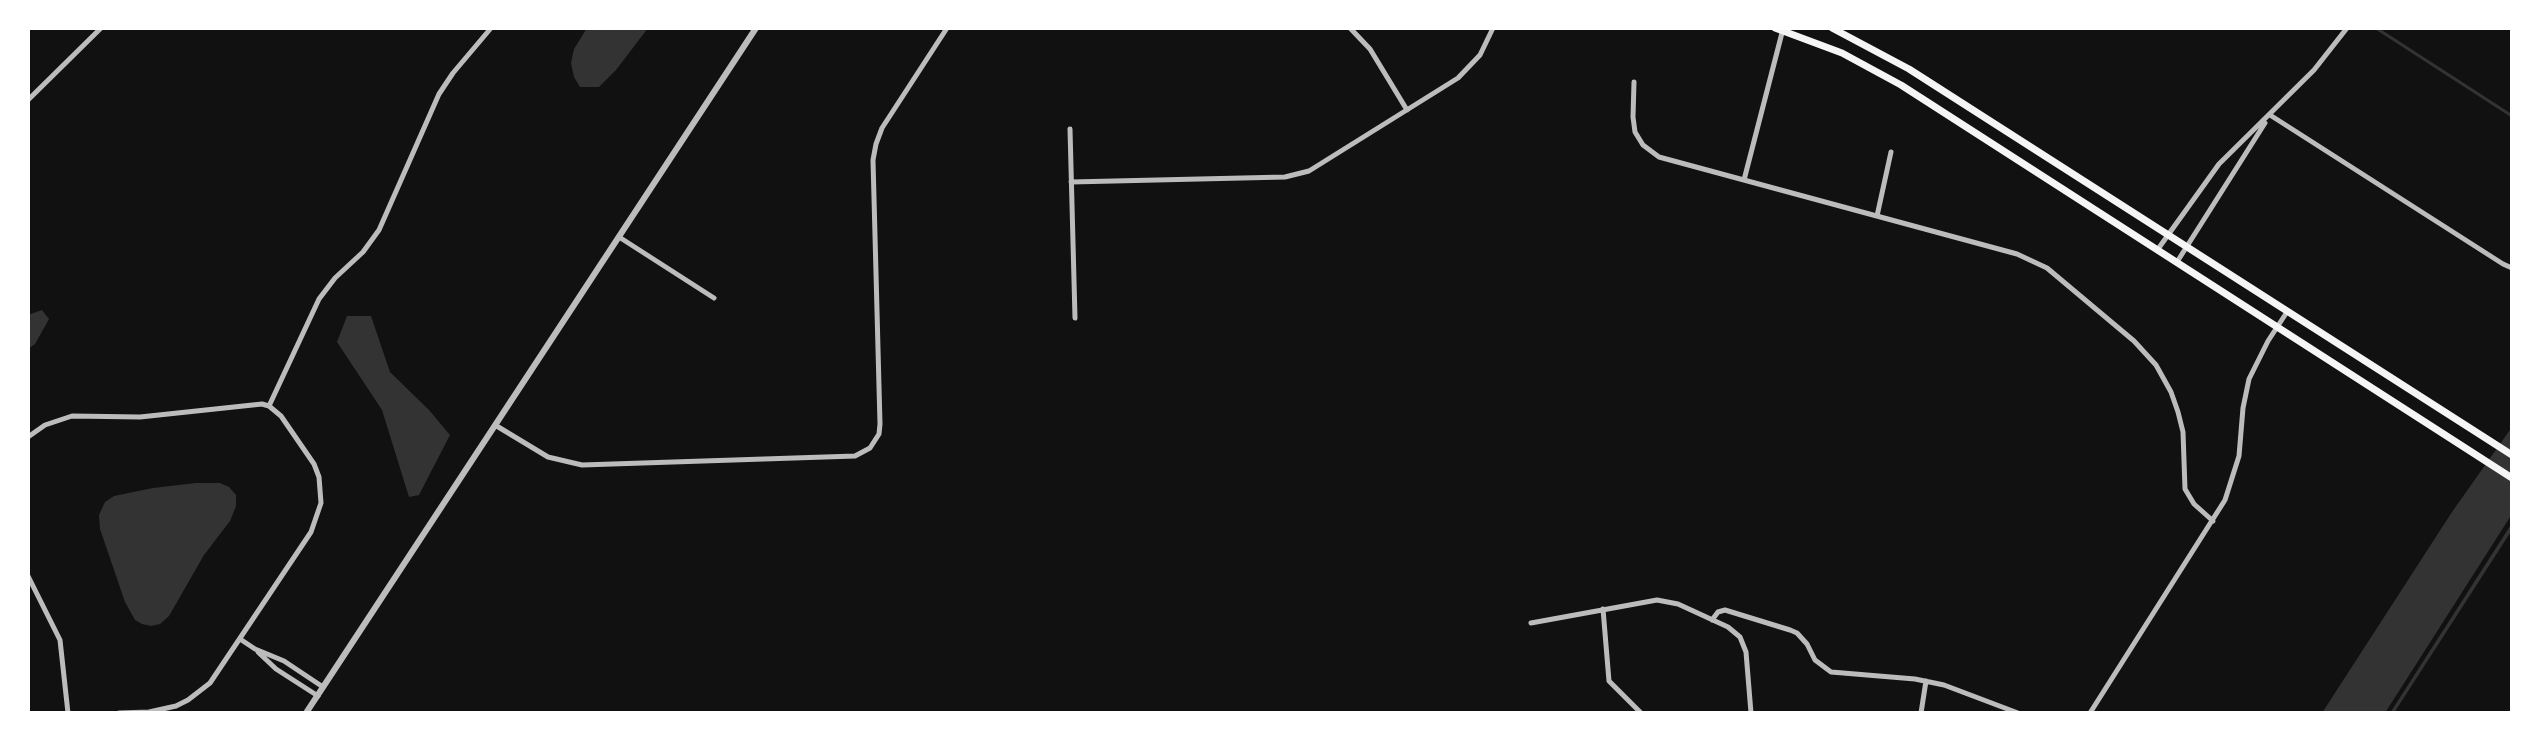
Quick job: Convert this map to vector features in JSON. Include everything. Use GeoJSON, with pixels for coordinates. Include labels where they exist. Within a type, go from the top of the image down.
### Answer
{"type":"FeatureCollection","features":[{"type":"Feature","properties":{"kind":"main road"},"geometry":{"type":"LineString","coordinates":[[1832,28],[1909,69],[2512,455]]}},
{"type":"Feature","properties":{"kind":"main road"},"geometry":{"type":"LineString","coordinates":[[1781,29],[1882,73],[2512,478]]}},
{"type":"Feature","properties":{"kind":"street"},"geometry":{"type":"LineString","coordinates":[[28,100],[101,28]]}},
{"type":"Feature","properties":{"kind":"street"},"geometry":{"type":"LineString","coordinates":[[269,406],[319,299],[379,230],[439,94],[491,28]]}},
{"type":"Feature","properties":{"kind":"street"},"geometry":{"type":"LineString","coordinates":[[306,713],[756,28]]}},
{"type":"Feature","properties":{"kind":"street"},"geometry":{"type":"LineString","coordinates":[[495,425],[548,457],[582,465],[855,456],[870,448],[879,434],[880,424],[873,160],[882,128],[947,28]]}},
{"type":"Feature","properties":{"kind":"street"},"geometry":{"type":"LineString","coordinates":[[1350,28],[1370,49],[1407,110]]}},
{"type":"Feature","properties":{"kind":"street"},"geometry":{"type":"LineString","coordinates":[[1071,182],[1298,175],[1318,167],[1458,78],[1470,68],[1486,45],[1493,28]]}},
{"type":"Feature","properties":{"kind":"street"},"geometry":{"type":"LineString","coordinates":[[2158,249],[2219,164],[2314,70],[2347,28]]}},
{"type":"Feature","properties":{"kind":"street"},"geometry":{"type":"LineString","coordinates":[[1744,180],[1781,29]]}},
{"type":"Feature","properties":{"kind":"street"},"geometry":{"type":"LineString","coordinates":[[1634,82],[1635,132],[1650,152],[1664,159],[2031,259],[2047,268],[2134,341],[2156,365],[2171,392],[2183,432],[2185,489],[2194,504],[2213,521]]}},
{"type":"Feature","properties":{"kind":"street"},"geometry":{"type":"LineString","coordinates":[[2177,262],[2270,115]]}},
{"type":"Feature","properties":{"kind":"street"},"geometry":{"type":"LineString","coordinates":[[2270,115],[2512,268]]}},
{"type":"Feature","properties":{"kind":"street"},"geometry":{"type":"LineString","coordinates":[[1070,129],[1075,318]]}},
{"type":"Feature","properties":{"kind":"street"},"geometry":{"type":"LineString","coordinates":[[1877,216],[1891,152]]}},
{"type":"Feature","properties":{"kind":"street"},"geometry":{"type":"LineString","coordinates":[[619,237],[714,298]]}},
{"type":"Feature","properties":{"kind":"street"},"geometry":{"type":"LineString","coordinates":[[2090,713],[2225,500],[2236,469],[2249,379],[2288,311]]}},
{"type":"Feature","properties":{"kind":"street"},"geometry":{"type":"LineString","coordinates":[[28,437],[45,425],[72,416],[140,417],[247,404],[269,406],[281,416],[314,464],[321,486],[321,503],[311,532],[210,683],[188,700],[163,710],[119,713]]}},
{"type":"Feature","properties":{"kind":"street"},"geometry":{"type":"LineString","coordinates":[[28,576],[58,634],[68,713]]}},
{"type":"Feature","properties":{"kind":"street"},"geometry":{"type":"LineString","coordinates":[[1531,623],[1657,600],[1678,604],[1733,630],[1744,644],[1751,713]]}},
{"type":"Feature","properties":{"kind":"street"},"geometry":{"type":"LineString","coordinates":[[1603,609],[1609,681],[1641,713]]}},
{"type":"Feature","properties":{"kind":"street"},"geometry":{"type":"LineString","coordinates":[[1712,620],[1718,612],[1725,610],[1790,630],[1802,637],[1815,660],[1831,672],[1926,681],[1970,693],[2018,713]]}},
{"type":"Feature","properties":{"kind":"street"},"geometry":{"type":"LineString","coordinates":[[240,639],[276,669],[318,696]]}},
{"type":"Feature","properties":{"kind":"street"},"geometry":{"type":"LineString","coordinates":[[255,649],[284,661],[323,687]]}},
{"type":"Feature","properties":{"kind":"street"},"geometry":{"type":"LineString","coordinates":[[1921,713],[1926,681]]}},
{"type":"Feature","properties":{"kind":"shaded area"},"geometry":{"type":"Polygon","coordinates":[[[587,28],[648,28],[599,87],[580,87],[571,63],[574,49],[587,28]]]}},
{"type":"Feature","properties":{"kind":"shaded area"},"geometry":{"type":"Polygon","coordinates":[[[42,310],[49,319],[35,344],[28,349],[28,315],[42,310]]]}},
{"type":"Feature","properties":{"kind":"shaded area"},"geometry":{"type":"Polygon","coordinates":[[[347,316],[371,316],[390,372],[450,435],[419,495],[409,497],[382,410],[337,342],[347,316]]]}},
{"type":"Feature","properties":{"kind":"shaded area"},"geometry":{"type":"Polygon","coordinates":[[[2512,427],[2512,514],[2385,713],[2322,713],[2452,512],[2512,427]]]}},
{"type":"Feature","properties":{"kind":"shaded area"},"geometry":{"type":"Polygon","coordinates":[[[196,483],[220,483],[229,487],[236,495],[236,506],[230,521],[204,555],[169,616],[160,624],[142,624],[135,620],[125,602],[100,529],[99,515],[105,502],[114,496],[196,483]]]}},
{"type":"Feature","properties":{"kind":"shaded area"},"geometry":{"type":"Polygon","coordinates":[[[2512,523],[2512,530],[2394,713],[2390,713],[2512,523]]]}},
{"type":"Feature","properties":{"kind":"waterway"},"geometry":{"type":"LineString","coordinates":[[2376,28],[2512,116]]}}]}
